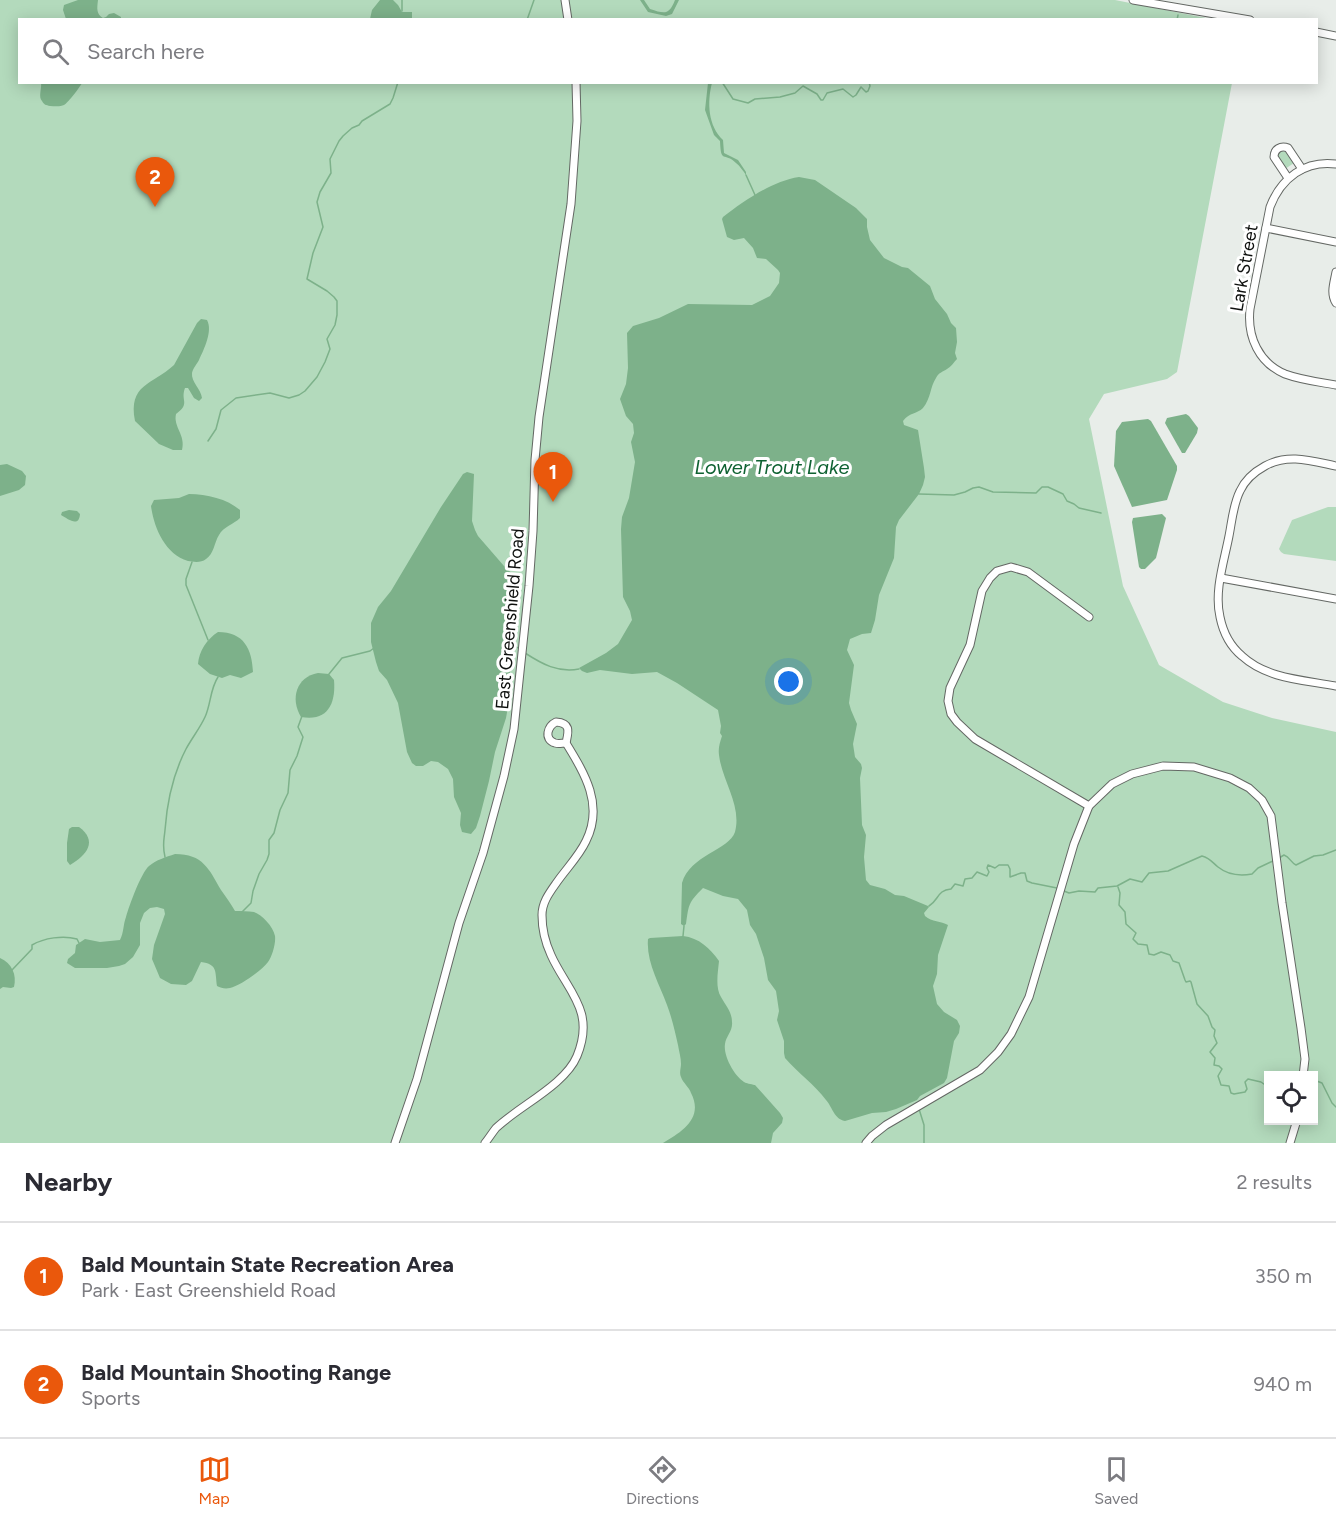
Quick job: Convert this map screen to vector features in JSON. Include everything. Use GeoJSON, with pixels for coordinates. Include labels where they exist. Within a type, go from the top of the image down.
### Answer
{"type":"FeatureCollection","features":[{"type":"Feature","properties":{"kind":"street"},"geometry":{"type":"LineString","coordinates":[[565,0],[568,18]]}},
{"type":"Feature","properties":{"kind":"street"},"geometry":{"type":"LineString","coordinates":[[1133,0],[1238,18]]}},
{"type":"Feature","properties":{"kind":"street"},"geometry":{"type":"LineString","coordinates":[[1318,32],[1336,36]]}},
{"type":"Feature","properties":{"kind":"street","name":"East Greenshield Road"},"geometry":{"type":"LineString","coordinates":[[395,1143],[417,1079],[459,923],[483,853],[514,729],[530,575],[539,417],[571,204],[577,121],[576,84]]}},
{"type":"Feature","properties":{"kind":"street"},"geometry":{"type":"LineString","coordinates":[[1288,178],[1274,157],[1278,148],[1288,148],[1302,169]]}},
{"type":"Feature","properties":{"kind":"street","name":"Lark Street"},"geometry":{"type":"LineString","coordinates":[[1336,164],[1320,164],[1302,169],[1288,178],[1273,199],[1249,316],[1254,343],[1266,361],[1282,373],[1293,377],[1336,385]]}},
{"type":"Feature","properties":{"kind":"street"},"geometry":{"type":"LineString","coordinates":[[1266,228],[1336,242]]}},
{"type":"Feature","properties":{"kind":"street"},"geometry":{"type":"LineString","coordinates":[[1336,272],[1332,291],[1336,303]]}},
{"type":"Feature","properties":{"kind":"street"},"geometry":{"type":"LineString","coordinates":[[1336,466],[1299,459],[1277,460],[1253,474],[1242,487],[1236,502],[1218,599],[1221,625],[1228,640],[1243,657],[1271,674],[1336,686]]}},
{"type":"Feature","properties":{"kind":"street"},"geometry":{"type":"LineString","coordinates":[[1089,617],[1028,572],[1011,567],[997,571],[982,591],[970,645],[950,688],[948,701],[951,714],[975,739],[1089,806]]}},
{"type":"Feature","properties":{"kind":"street"},"geometry":{"type":"LineString","coordinates":[[1221,578],[1336,600]]}},
{"type":"Feature","properties":{"kind":"street"},"geometry":{"type":"LineString","coordinates":[[486,1143],[494,1130],[566,1072],[576,1057],[581,1042],[580,1007],[551,956],[545,941],[542,912],[547,897],[586,841],[593,816],[592,801],[585,775],[566,743]]}},
{"type":"Feature","properties":{"kind":"street"},"geometry":{"type":"LineString","coordinates":[[866,1143],[886,1125],[980,1070],[998,1052],[1011,1034],[1029,997],[1074,844],[1089,806],[1112,784],[1132,774],[1163,766],[1194,767],[1230,778],[1248,788],[1262,800],[1271,816],[1305,1059],[1304,1071]]}},
{"type":"Feature","properties":{"kind":"street"},"geometry":{"type":"LineString","coordinates":[[1290,1143],[1295,1125]]}},
{"type":"Feature","properties":{"kind":"shaded area"},"geometry":{"type":"Polygon","coordinates":[[[0,0],[1115,0],[1206,18],[18,18],[18,84],[1232,84],[1177,372],[1167,379],[1104,394],[1089,419],[1123,586],[1159,665],[1223,702],[1272,718],[1336,732],[1336,1143],[0,1143],[0,0]]]}},
{"type":"Feature","properties":{"kind":"shaded area"},"geometry":{"type":"Polygon","coordinates":[[[1282,151],[1286,152],[1294,163],[1285,169],[1278,157],[1282,151]]]}},
{"type":"Feature","properties":{"kind":"shaded area"},"geometry":{"type":"Polygon","coordinates":[[[1328,507],[1336,507],[1336,561],[1281,552],[1279,549],[1292,520],[1328,507]]]}},
{"type":"Feature","properties":{"kind":"water"},"geometry":{"type":"Polygon","coordinates":[[[78,0],[98,0],[99,15],[103,18],[66,18],[64,5],[78,0]]]}},
{"type":"Feature","properties":{"kind":"water"},"geometry":{"type":"Polygon","coordinates":[[[380,0],[393,0],[402,12],[412,12],[412,18],[370,18],[372,10],[380,0]]]}},
{"type":"Feature","properties":{"kind":"water"},"geometry":{"type":"Polygon","coordinates":[[[640,0],[644,0],[650,9],[666,12],[675,0],[679,0],[672,14],[666,16],[648,12],[640,0]]]}},
{"type":"Feature","properties":{"kind":"water"},"geometry":{"type":"Polygon","coordinates":[[[114,13],[121,18],[103,18],[114,13]]]}},
{"type":"Feature","properties":{"kind":"water"},"geometry":{"type":"Polygon","coordinates":[[[41,84],[81,84],[62,106],[44,104],[40,97],[41,84]]]}},
{"type":"Feature","properties":{"kind":"water"},"geometry":{"type":"Polygon","coordinates":[[[708,84],[712,84],[709,106],[714,128],[723,140],[724,153],[738,160],[746,175],[737,164],[722,155],[720,141],[714,135],[705,110],[708,84]]]}},
{"type":"Feature","properties":{"kind":"water","name":"Lower Trout Lake"},"geometry":{"type":"Polygon","coordinates":[[[799,177],[815,180],[856,208],[867,219],[870,240],[884,258],[908,268],[930,286],[935,299],[956,328],[957,342],[955,353],[957,359],[937,376],[923,408],[903,421],[904,425],[918,430],[925,477],[919,494],[896,527],[894,558],[879,595],[871,633],[850,639],[847,650],[854,665],[849,703],[857,724],[853,744],[855,757],[862,768],[860,778],[862,825],[866,835],[864,857],[866,880],[870,885],[928,906],[924,913],[925,916],[948,925],[938,955],[937,974],[933,986],[937,1004],[944,1012],[957,1020],[960,1026],[959,1033],[954,1041],[944,1083],[917,1100],[896,1109],[845,1121],[836,1116],[822,1095],[785,1058],[784,1041],[777,1020],[779,1011],[776,991],[768,980],[764,958],[756,934],[750,925],[747,910],[738,899],[703,888],[690,904],[686,924],[684,926],[681,924],[682,883],[686,874],[701,859],[725,844],[735,832],[736,812],[719,755],[722,736],[718,710],[657,672],[632,674],[600,670],[587,673],[579,668],[618,644],[632,620],[623,597],[621,529],[635,462],[631,442],[634,433],[633,424],[626,416],[620,399],[626,384],[628,368],[627,333],[633,326],[659,318],[688,304],[752,305],[770,296],[779,283],[780,273],[766,259],[757,258],[753,248],[744,238],[734,240],[727,237],[722,219],[759,192],[799,177]]]}},
{"type":"Feature","properties":{"kind":"water"},"geometry":{"type":"Polygon","coordinates":[[[201,319],[207,320],[209,324],[208,335],[192,373],[202,398],[199,401],[194,398],[188,388],[185,388],[183,407],[176,414],[176,423],[183,445],[182,450],[173,450],[159,444],[135,421],[135,399],[138,392],[174,365],[201,319]]]}},
{"type":"Feature","properties":{"kind":"water"},"geometry":{"type":"Polygon","coordinates":[[[1186,414],[1198,428],[1185,453],[1182,453],[1165,423],[1167,418],[1186,414]]]}},
{"type":"Feature","properties":{"kind":"water"},"geometry":{"type":"Polygon","coordinates":[[[1148,419],[1177,466],[1177,470],[1167,500],[1132,507],[1114,466],[1116,431],[1122,422],[1148,419]]]}},
{"type":"Feature","properties":{"kind":"water"},"geometry":{"type":"Polygon","coordinates":[[[7,464],[22,471],[26,476],[25,485],[19,490],[0,496],[0,465],[7,464]]]}},
{"type":"Feature","properties":{"kind":"water"},"geometry":{"type":"Polygon","coordinates":[[[467,472],[474,474],[472,521],[475,530],[504,566],[517,578],[519,585],[513,606],[513,633],[506,639],[511,690],[506,718],[495,752],[480,816],[471,834],[462,832],[461,813],[454,797],[453,779],[448,769],[438,762],[431,761],[423,766],[416,766],[412,763],[407,752],[398,703],[387,680],[379,671],[371,642],[371,623],[378,607],[391,591],[441,507],[463,474],[467,472]]]}},
{"type":"Feature","properties":{"kind":"water"},"geometry":{"type":"Polygon","coordinates":[[[189,494],[216,498],[240,510],[240,518],[221,532],[211,554],[200,562],[188,561],[173,553],[158,531],[151,506],[154,500],[179,498],[189,494]]]}},
{"type":"Feature","properties":{"kind":"water"},"geometry":{"type":"Polygon","coordinates":[[[69,510],[80,514],[78,521],[75,522],[61,515],[62,512],[69,510]]]}},
{"type":"Feature","properties":{"kind":"water"},"geometry":{"type":"Polygon","coordinates":[[[1162,514],[1166,518],[1156,558],[1145,569],[1141,569],[1133,518],[1162,514]]]}},
{"type":"Feature","properties":{"kind":"water"},"geometry":{"type":"Polygon","coordinates":[[[218,632],[234,635],[245,643],[251,656],[253,672],[241,678],[230,675],[222,678],[210,674],[198,664],[204,646],[218,632]]]}},
{"type":"Feature","properties":{"kind":"water"},"geometry":{"type":"Polygon","coordinates":[[[318,673],[329,674],[334,680],[332,703],[324,714],[318,717],[301,717],[296,703],[297,690],[305,679],[318,673]]]}},
{"type":"Feature","properties":{"kind":"water"},"geometry":{"type":"Polygon","coordinates":[[[79,827],[85,832],[89,843],[81,857],[70,865],[67,861],[67,843],[69,829],[79,827]]]}},
{"type":"Feature","properties":{"kind":"water"},"geometry":{"type":"Polygon","coordinates":[[[175,854],[192,857],[204,864],[235,911],[257,913],[270,925],[274,932],[275,942],[271,957],[265,966],[250,978],[230,988],[217,986],[213,967],[201,962],[192,981],[186,985],[171,984],[160,978],[152,959],[154,945],[165,914],[164,909],[157,907],[150,908],[144,913],[140,923],[140,945],[133,957],[125,964],[107,968],[75,968],[67,963],[75,953],[76,945],[85,939],[100,942],[120,940],[132,898],[146,870],[155,862],[175,854]]]}},
{"type":"Feature","properties":{"kind":"water"},"geometry":{"type":"Polygon","coordinates":[[[683,936],[704,944],[719,961],[718,989],[732,1018],[725,1044],[726,1054],[738,1076],[746,1083],[755,1085],[783,1118],[782,1123],[773,1133],[771,1143],[663,1143],[684,1129],[695,1110],[690,1091],[680,1075],[681,1059],[676,1035],[651,964],[648,939],[683,936]]]}},
{"type":"Feature","properties":{"kind":"water"},"geometry":{"type":"Polygon","coordinates":[[[0,958],[13,970],[14,987],[0,989],[0,958]]]}},
{"type":"Feature","properties":{"kind":"waterway"},"geometry":{"type":"LineString","coordinates":[[402,0],[402,11]]}},
{"type":"Feature","properties":{"kind":"waterway"},"geometry":{"type":"LineString","coordinates":[[528,18],[534,0]]}},
{"type":"Feature","properties":{"kind":"waterway"},"geometry":{"type":"LineString","coordinates":[[208,441],[216,429],[221,410],[236,398],[270,393],[289,398],[299,395],[317,377],[325,362],[330,349],[327,339],[335,325],[337,315],[337,301],[327,291],[307,279],[313,253],[323,227],[317,202],[331,173],[330,159],[339,141],[352,128],[390,104],[397,84]]}},
{"type":"Feature","properties":{"kind":"waterway"},"geometry":{"type":"LineString","coordinates":[[723,84],[733,99],[748,103],[755,99],[795,93],[803,86],[817,94],[821,100],[827,93],[843,89],[853,97],[861,87],[866,92],[868,91],[870,84]]}},
{"type":"Feature","properties":{"kind":"waterway"},"geometry":{"type":"LineString","coordinates":[[746,175],[755,195]]}},
{"type":"Feature","properties":{"kind":"waterway"},"geometry":{"type":"LineString","coordinates":[[919,494],[954,495],[979,487],[993,492],[1036,493],[1042,487],[1048,487],[1063,494],[1067,501],[1079,508],[1101,513]]}},
{"type":"Feature","properties":{"kind":"waterway"},"geometry":{"type":"LineString","coordinates":[[192,562],[186,585],[208,640]]}},
{"type":"Feature","properties":{"kind":"waterway"},"geometry":{"type":"LineString","coordinates":[[505,639],[521,650]]}},
{"type":"Feature","properties":{"kind":"waterway"},"geometry":{"type":"LineString","coordinates":[[329,674],[342,658],[374,648]]}},
{"type":"Feature","properties":{"kind":"waterway"},"geometry":{"type":"LineString","coordinates":[[525,653],[550,667],[564,670],[579,669]]}},
{"type":"Feature","properties":{"kind":"waterway"},"geometry":{"type":"LineString","coordinates":[[165,857],[163,846],[174,778],[186,749],[205,717],[213,686],[218,677]]}},
{"type":"Feature","properties":{"kind":"waterway"},"geometry":{"type":"LineString","coordinates":[[241,913],[251,903],[259,874],[269,854],[269,840],[274,833],[280,810],[288,793],[290,770],[303,737],[298,727],[302,716]]}},
{"type":"Feature","properties":{"kind":"waterway"},"geometry":{"type":"LineString","coordinates":[[1279,858],[1284,855],[1296,865],[1314,856],[1336,850]]}},
{"type":"Feature","properties":{"kind":"waterway"},"geometry":{"type":"LineString","coordinates":[[1064,891],[1069,893],[1095,892],[1098,888],[1117,886],[1130,879],[1142,882],[1149,873],[1168,871],[1202,856],[1222,870],[1239,875],[1252,874],[1258,868],[1275,860]]}},
{"type":"Feature","properties":{"kind":"waterway"},"geometry":{"type":"LineString","coordinates":[[929,906],[943,891],[951,889],[955,884],[963,886],[965,879],[972,878],[977,872],[987,876],[988,865],[995,868],[999,865],[1008,865],[1010,877],[1025,873],[1027,881],[1057,888]]}},
{"type":"Feature","properties":{"kind":"waterway"},"geometry":{"type":"LineString","coordinates":[[1118,887],[1119,905],[1125,912],[1126,924],[1136,933],[1133,939],[1138,944],[1147,945],[1149,954],[1154,955],[1161,952],[1170,955],[1173,961],[1179,963],[1186,982],[1191,982],[1197,1004],[1208,1016],[1215,1030],[1214,1036],[1217,1043],[1210,1052],[1215,1058],[1214,1065],[1222,1069],[1218,1076],[1221,1085],[1229,1086],[1231,1093],[1234,1094],[1245,1092],[1247,1089],[1245,1082],[1248,1079],[1264,1084]]}},
{"type":"Feature","properties":{"kind":"waterway"},"geometry":{"type":"LineString","coordinates":[[683,936],[684,926]]}},
{"type":"Feature","properties":{"kind":"waterway"},"geometry":{"type":"LineString","coordinates":[[12,970],[32,949],[32,945],[66,937],[77,939],[79,943]]}},
{"type":"Feature","properties":{"kind":"waterway"},"geometry":{"type":"LineString","coordinates":[[1318,1082],[1322,1083],[1336,1107]]}},
{"type":"Feature","properties":{"kind":"waterway"},"geometry":{"type":"LineString","coordinates":[[919,1109],[924,1125],[924,1143]]}},
{"type":"Feature","properties":{"kind":"place","name":"Bald Mountain Shooting Range"},"geometry":{"type":"Point","coordinates":[155,207]}},
{"type":"Feature","properties":{"kind":"place","name":"Bald Mountain State Recreation Area"},"geometry":{"type":"Point","coordinates":[553,502]}}]}
